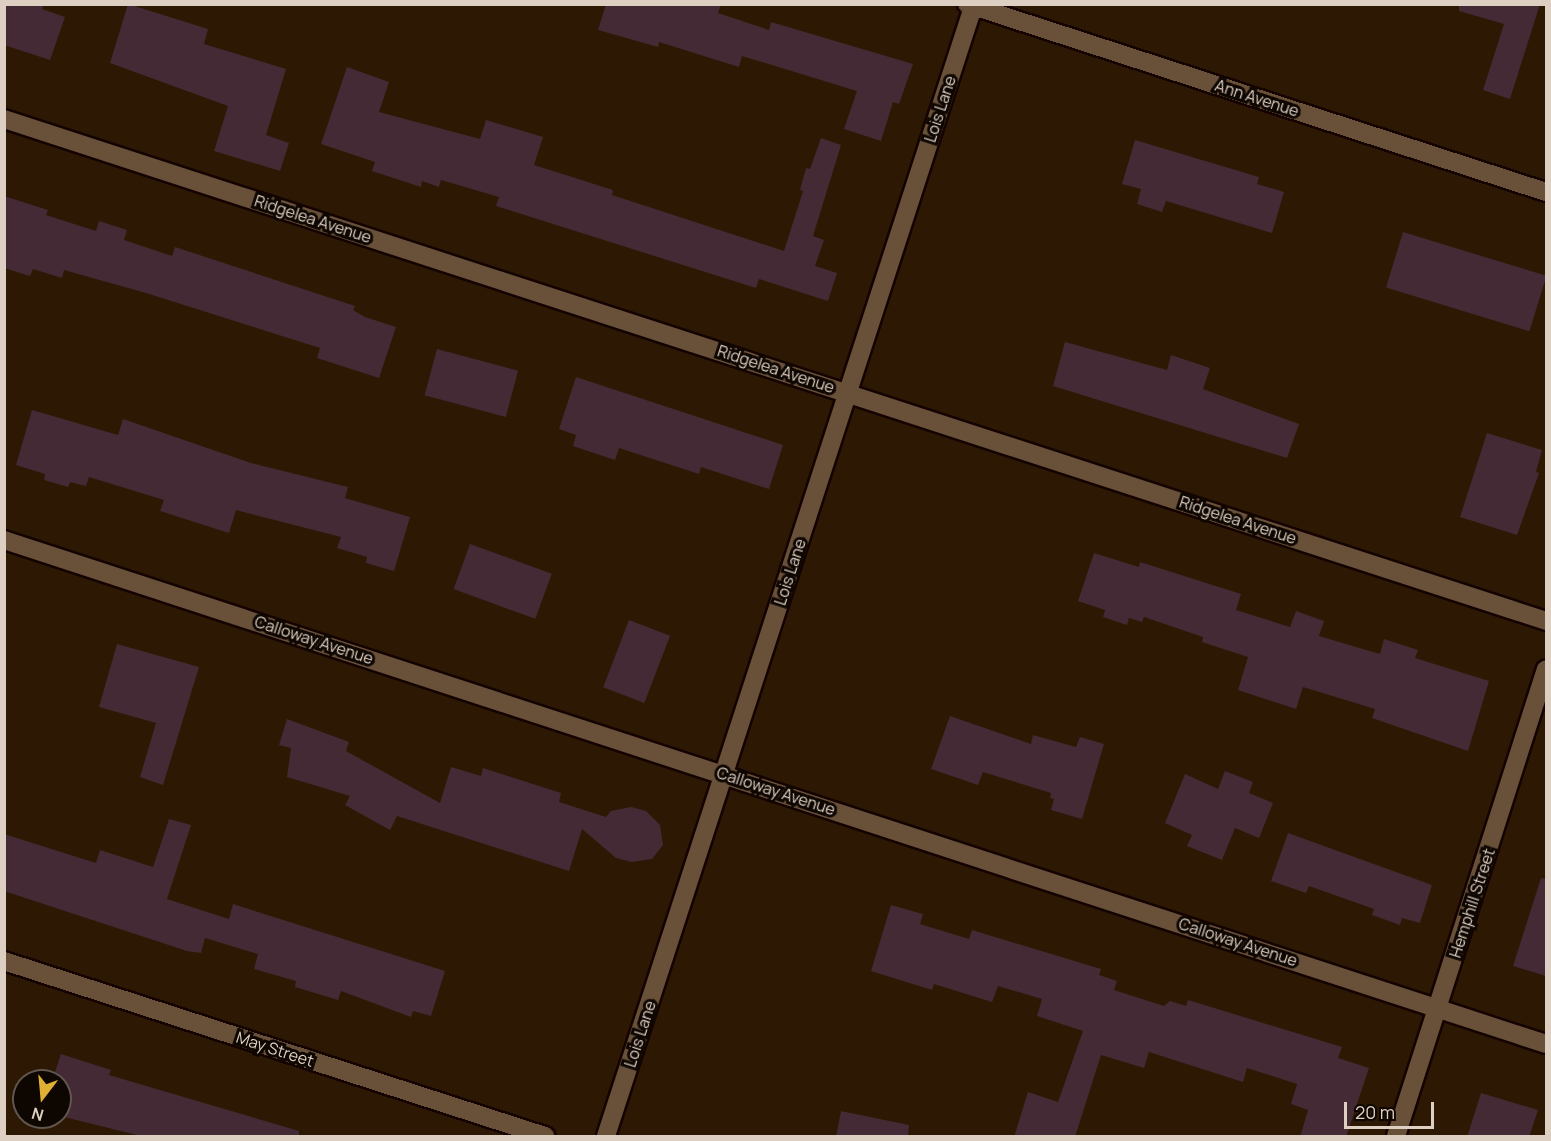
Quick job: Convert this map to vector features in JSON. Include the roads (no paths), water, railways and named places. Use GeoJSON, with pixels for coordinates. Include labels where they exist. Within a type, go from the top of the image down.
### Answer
{"type":"FeatureCollection","features":[{"type":"Feature","properties":{"kind":"street","name":"Ann Avenue"},"geometry":{"type":"LineString","coordinates":[[972,5],[1546,192]]}},
{"type":"Feature","properties":{"kind":"street","name":"Lois Lane"},"geometry":{"type":"LineString","coordinates":[[606,1137],[972,5]]}},
{"type":"Feature","properties":{"kind":"street","name":"Ridgelea Avenue"},"geometry":{"type":"LineString","coordinates":[[4,118],[1546,621]]}},
{"type":"Feature","properties":{"kind":"street","name":"Calloway Avenue"},"geometry":{"type":"LineString","coordinates":[[4,540],[1546,1044]]}},
{"type":"Feature","properties":{"kind":"street","name":"Hemphill Street"},"geometry":{"type":"LineString","coordinates":[[1395,1137],[1546,669]]}},
{"type":"Feature","properties":{"kind":"street","name":"May Street"},"geometry":{"type":"LineString","coordinates":[[4,961],[545,1137]]}}]}
